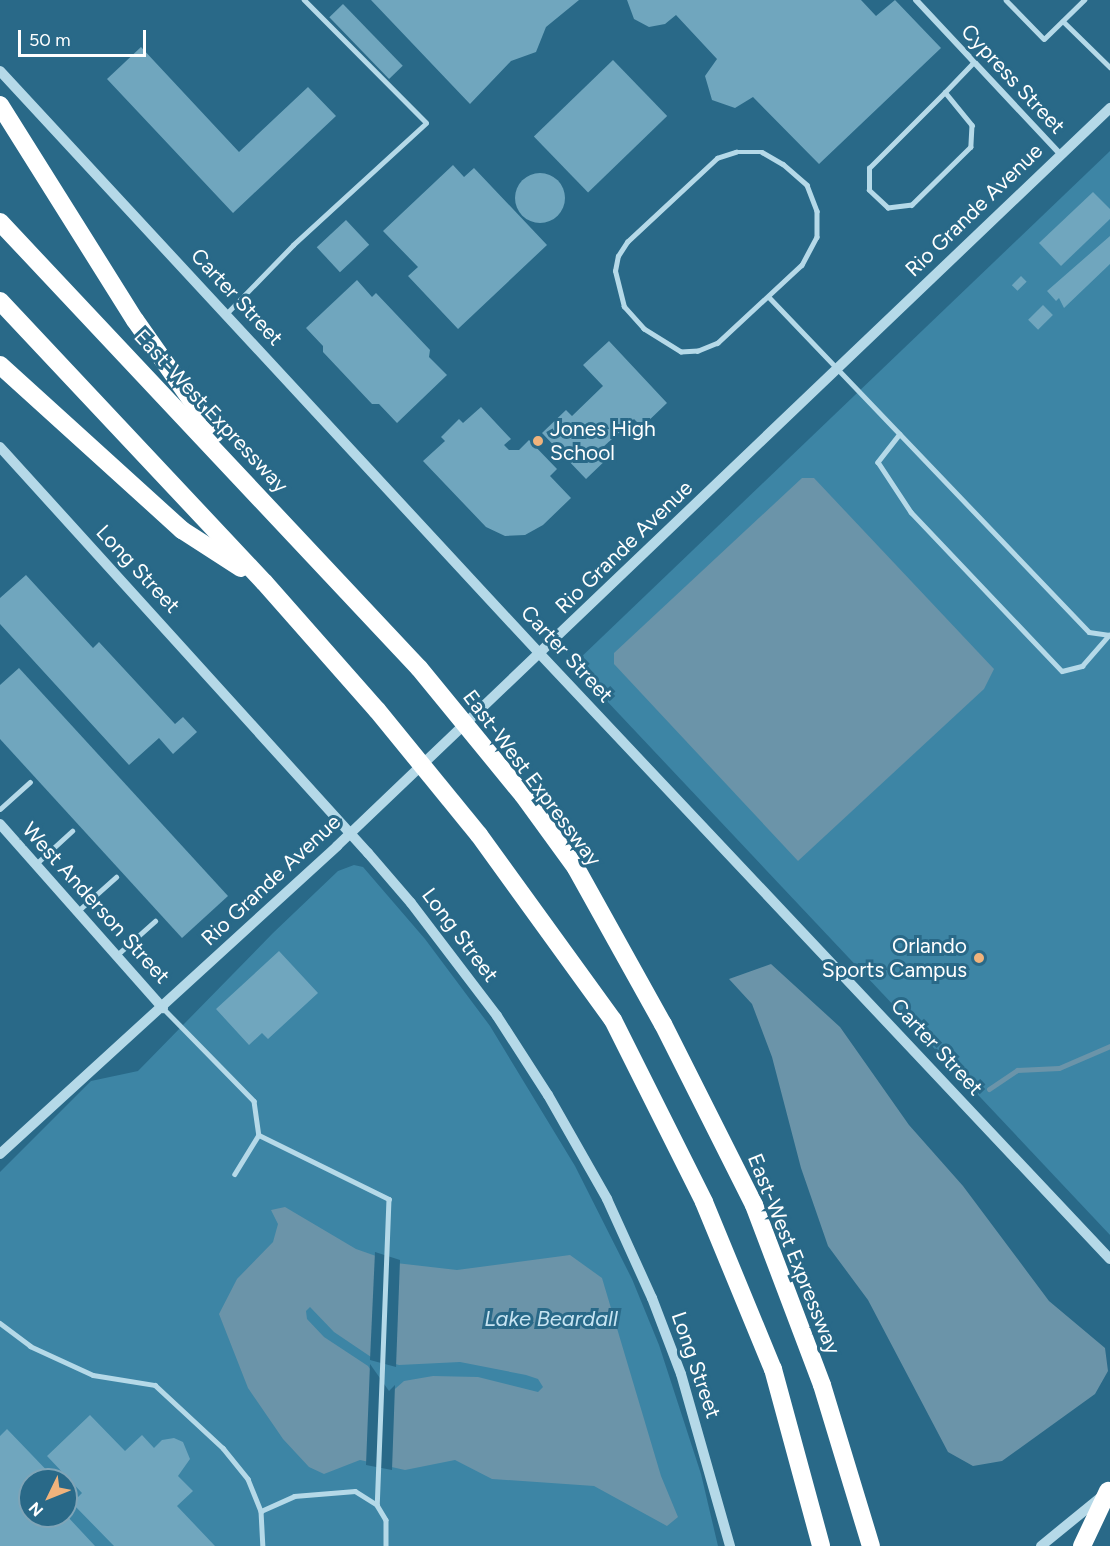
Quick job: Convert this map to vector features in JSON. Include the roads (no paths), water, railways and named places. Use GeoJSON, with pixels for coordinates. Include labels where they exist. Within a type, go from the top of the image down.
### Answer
{"type":"FeatureCollection","features":[{"type":"Feature","properties":{"kind":"highway"},"geometry":{"type":"LineString","coordinates":[[0,105],[135,320],[250,484]]}},
{"type":"Feature","properties":{"kind":"highway","name":"East-West Expressway"},"geometry":{"type":"LineString","coordinates":[[0,222],[250,484],[419,668],[523,795],[576,868],[663,1024],[754,1205],[822,1385],[871,1546]]}},
{"type":"Feature","properties":{"kind":"highway"},"geometry":{"type":"LineString","coordinates":[[0,301],[264,582],[377,710],[479,836],[614,1020],[704,1202],[773,1369],[820,1546]]}},
{"type":"Feature","properties":{"kind":"highway"},"geometry":{"type":"LineString","coordinates":[[0,365],[182,530],[264,582]]}},
{"type":"Feature","properties":{"kind":"highway"},"geometry":{"type":"LineString","coordinates":[[1082,1546],[1109,1491]]}},
{"type":"Feature","properties":{"kind":"street","name":"Cypress Street"},"geometry":{"type":"LineString","coordinates":[[916,0],[1060,154]]}},
{"type":"Feature","properties":{"kind":"street","name":"Carter Street"},"geometry":{"type":"LineString","coordinates":[[0,71],[540,654],[1110,1259]]}},
{"type":"Feature","properties":{"kind":"street","name":"Rio Grande Avenue"},"geometry":{"type":"LineString","coordinates":[[0,1154],[80,1078],[164,1008],[540,654],[1110,108]]}},
{"type":"Feature","properties":{"kind":"street","name":"Long Street"},"geometry":{"type":"LineString","coordinates":[[0,447],[350,833],[411,903],[497,1016],[548,1095],[607,1199],[652,1298],[681,1374],[730,1546]]}},
{"type":"Feature","properties":{"kind":"street","name":"West Anderson Street"},"geometry":{"type":"LineString","coordinates":[[0,825],[164,1008]]}},
{"type":"Feature","properties":{"kind":"street"},"geometry":{"type":"LineString","coordinates":[[1041,1546],[1109,1491]]}},
{"type":"Feature","properties":{"kind":"lane"},"geometry":{"type":"LineString","coordinates":[[226,314],[293,245],[426,123],[304,0]]}},
{"type":"Feature","properties":{"kind":"lane"},"geometry":{"type":"LineString","coordinates":[[1006,0],[1044,39],[1084,0]]}},
{"type":"Feature","properties":{"kind":"lane"},"geometry":{"type":"LineString","coordinates":[[1063,21],[1110,67]]}},
{"type":"Feature","properties":{"kind":"lane"},"geometry":{"type":"LineString","coordinates":[[945,92],[972,125],[971,147],[912,205],[888,208],[869,190],[869,168],[974,62]]}},
{"type":"Feature","properties":{"kind":"lane"},"geometry":{"type":"LineString","coordinates":[[736,152],[762,152],[783,164],[807,185],[817,210],[818,237],[807,256],[769,297],[718,343],[698,351],[681,352],[644,329],[624,308],[615,272],[618,255],[627,242],[717,158],[736,152]]}},
{"type":"Feature","properties":{"kind":"lane"},"geometry":{"type":"LineString","coordinates":[[769,297],[1089,632],[1110,635]]}},
{"type":"Feature","properties":{"kind":"lane"},"geometry":{"type":"LineString","coordinates":[[900,434],[878,462],[911,512],[1062,671],[1082,666],[1110,635]]}},
{"type":"Feature","properties":{"kind":"lane"},"geometry":{"type":"LineString","coordinates":[[0,809],[30,782]]}},
{"type":"Feature","properties":{"kind":"lane"},"geometry":{"type":"LineString","coordinates":[[36,864],[72,831]]}},
{"type":"Feature","properties":{"kind":"lane"},"geometry":{"type":"LineString","coordinates":[[78,911],[116,877]]}},
{"type":"Feature","properties":{"kind":"lane"},"geometry":{"type":"LineString","coordinates":[[117,955],[155,921]]}},
{"type":"Feature","properties":{"kind":"lane"},"geometry":{"type":"LineString","coordinates":[[164,1008],[254,1101],[259,1135],[235,1174]]}},
{"type":"Feature","properties":{"kind":"lane"},"geometry":{"type":"LineString","coordinates":[[259,1135],[389,1199],[377,1505]]}},
{"type":"Feature","properties":{"kind":"lane"},"geometry":{"type":"LineString","coordinates":[[0,1323],[30,1346],[93,1375],[155,1385],[223,1448],[248,1479],[261,1511],[263,1546]]}},
{"type":"Feature","properties":{"kind":"lane"},"geometry":{"type":"LineString","coordinates":[[261,1511],[294,1496],[324,1490],[356,1491],[377,1505],[386,1520],[386,1546]]}},
{"type":"Feature","properties":{"kind":"water"},"geometry":{"type":"Polygon","coordinates":[[[802,478],[814,478],[994,669],[984,689],[798,861],[614,664],[614,653],[802,478]]]}},
{"type":"Feature","properties":{"kind":"water"},"geometry":{"type":"Polygon","coordinates":[[[771,964],[840,1027],[909,1125],[963,1186],[1049,1301],[1105,1348],[1108,1371],[1095,1394],[1002,1461],[973,1466],[948,1452],[868,1300],[828,1246],[801,1168],[772,1057],[752,1004],[729,979],[771,964]]]}},
{"type":"Feature","properties":{"kind":"water","name":"Lake Beardall"},"geometry":{"type":"Polygon","coordinates":[[[285,1207],[356,1249],[396,1263],[457,1270],[570,1255],[602,1278],[661,1476],[678,1517],[667,1526],[594,1486],[492,1479],[455,1460],[405,1470],[360,1460],[324,1474],[309,1467],[283,1439],[248,1388],[219,1314],[237,1279],[273,1242],[278,1224],[271,1210],[285,1207]],[[310,1307],[306,1311],[307,1319],[324,1337],[368,1366],[388,1395],[404,1381],[433,1376],[478,1377],[538,1392],[543,1387],[538,1379],[526,1375],[460,1362],[399,1365],[371,1357],[334,1332],[310,1307]]]}},
{"type":"Feature","properties":{"kind":"waterway"},"geometry":{"type":"LineString","coordinates":[[989,1089],[1017,1070],[1059,1068],[1110,1046]]}},
{"type":"Feature","properties":{"kind":"place","name":"Jones High School"},"geometry":{"type":"Point","coordinates":[538,441]}},
{"type":"Feature","properties":{"kind":"place","name":"Orlando Sports Campus"},"geometry":{"type":"Point","coordinates":[979,958]}}]}
